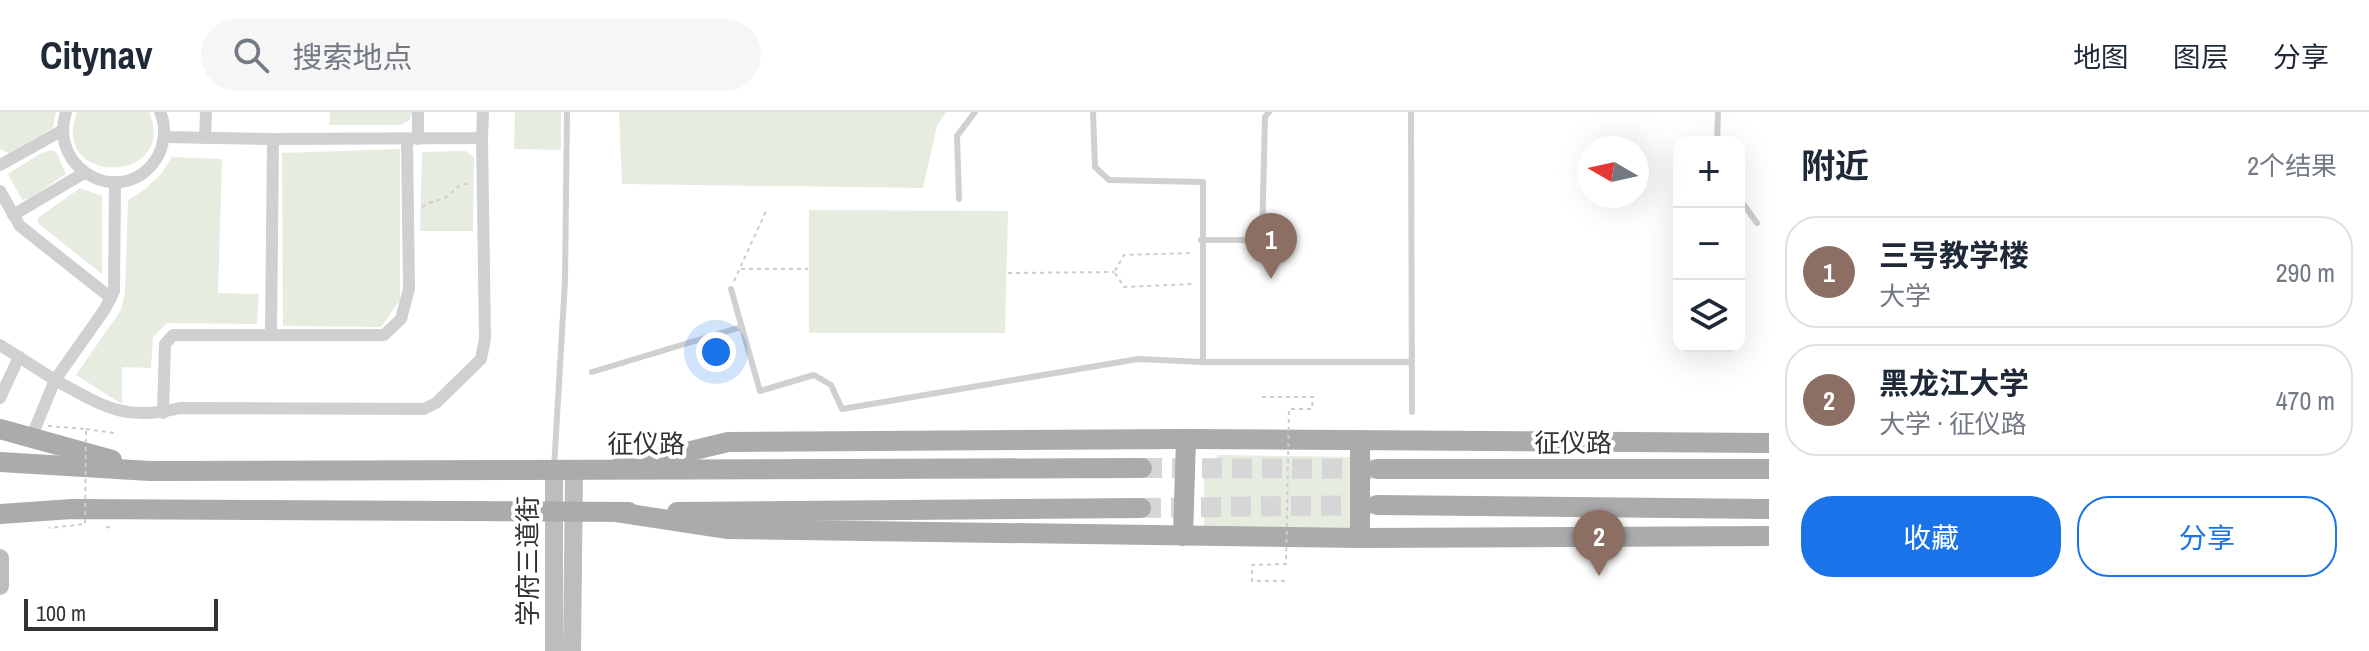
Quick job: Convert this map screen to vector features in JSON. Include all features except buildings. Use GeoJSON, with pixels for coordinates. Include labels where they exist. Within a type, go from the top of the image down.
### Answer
{"type":"FeatureCollection","features":[{"type":"Feature","properties":{"kind":"main road"},"geometry":{"type":"LineString","coordinates":[[0,429],[40,432],[150,471]]}},
{"type":"Feature","properties":{"kind":"main road"},"geometry":{"type":"LineString","coordinates":[[1183,536],[1186,439]]}},
{"type":"Feature","properties":{"kind":"main road"},"geometry":{"type":"LineString","coordinates":[[616,469],[728,442],[1186,439],[1769,443]]}},
{"type":"Feature","properties":{"kind":"main road"},"geometry":{"type":"LineString","coordinates":[[1360,440],[1360,538]]}},
{"type":"Feature","properties":{"kind":"main road"},"geometry":{"type":"LineString","coordinates":[[0,462],[150,471]]}},
{"type":"Feature","properties":{"kind":"main road","name":"征仪路"},"geometry":{"type":"LineString","coordinates":[[150,471],[1142,468]]}},
{"type":"Feature","properties":{"kind":"main road","name":"征仪路"},"geometry":{"type":"LineString","coordinates":[[1377,469],[1769,469]]}},
{"type":"Feature","properties":{"kind":"main road","name":"学府三道街"},"geometry":{"type":"LineString","coordinates":[[554,651],[564,471]]}},
{"type":"Feature","properties":{"kind":"main road"},"geometry":{"type":"LineString","coordinates":[[0,501],[72,509]]}},
{"type":"Feature","properties":{"kind":"main road"},"geometry":{"type":"LineString","coordinates":[[1377,505],[1769,509]]}},
{"type":"Feature","properties":{"kind":"main road"},"geometry":{"type":"LineString","coordinates":[[0,514],[72,509],[616,512],[1141,508]]}},
{"type":"Feature","properties":{"kind":"main road","name":"学府三道街"},"geometry":{"type":"LineString","coordinates":[[563,510],[572,651]]}},
{"type":"Feature","properties":{"kind":"main road"},"geometry":{"type":"LineString","coordinates":[[616,512],[728,529],[1360,538],[1769,536]]}},
{"type":"Feature","properties":{"kind":"main road"},"geometry":{"type":"LineString","coordinates":[[0,558],[0,586]]}},
{"type":"Feature","properties":{"kind":"street"},"geometry":{"type":"LineString","coordinates":[[66,112],[63,130],[66,149],[84,173],[115,182],[130,180],[153,163],[164,137],[160,112]]}},
{"type":"Feature","properties":{"kind":"street"},"geometry":{"type":"LineString","coordinates":[[205,138],[206,112]]}},
{"type":"Feature","properties":{"kind":"street"},"geometry":{"type":"LineString","coordinates":[[163,413],[165,344],[173,335],[384,335],[401,319],[409,289],[413,139],[418,112]]}},
{"type":"Feature","properties":{"kind":"street"},"geometry":{"type":"LineString","coordinates":[[0,345],[55,380],[122,413],[151,415],[180,408],[424,409],[436,403],[481,359],[485,339],[483,112]]}},
{"type":"Feature","properties":{"kind":"street"},"geometry":{"type":"LineString","coordinates":[[0,165],[63,130]]}},
{"type":"Feature","properties":{"kind":"street"},"geometry":{"type":"LineString","coordinates":[[164,137],[482,138]]}},
{"type":"Feature","properties":{"kind":"street"},"geometry":{"type":"LineString","coordinates":[[271,334],[273,139]]}},
{"type":"Feature","properties":{"kind":"street"},"geometry":{"type":"LineString","coordinates":[[13,215],[84,173]]}},
{"type":"Feature","properties":{"kind":"street"},"geometry":{"type":"LineString","coordinates":[[40,432],[55,380],[111,298],[115,182]]}},
{"type":"Feature","properties":{"kind":"street"},"geometry":{"type":"LineString","coordinates":[[0,191],[20,226],[111,298]]}},
{"type":"Feature","properties":{"kind":"street"},"geometry":{"type":"LineString","coordinates":[[0,398],[19,357]]}},
{"type":"Feature","properties":{"kind":"lane"},"geometry":{"type":"LineString","coordinates":[[564,471],[567,112]]}},
{"type":"Feature","properties":{"kind":"lane"},"geometry":{"type":"LineString","coordinates":[[959,199],[957,136],[975,112]]}},
{"type":"Feature","properties":{"kind":"lane"},"geometry":{"type":"LineString","coordinates":[[1093,112],[1095,167],[1109,180],[1203,182],[1203,362]]}},
{"type":"Feature","properties":{"kind":"lane"},"geometry":{"type":"LineString","coordinates":[[1201,240],[1262,240],[1265,117],[1269,112]]}},
{"type":"Feature","properties":{"kind":"lane"},"geometry":{"type":"LineString","coordinates":[[1411,112],[1412,412]]}},
{"type":"Feature","properties":{"kind":"lane"},"geometry":{"type":"LineString","coordinates":[[1717,136],[1718,112]]}},
{"type":"Feature","properties":{"kind":"lane"},"geometry":{"type":"LineString","coordinates":[[1745,206],[1757,223]]}},
{"type":"Feature","properties":{"kind":"lane"},"geometry":{"type":"LineString","coordinates":[[731,289],[760,391],[814,375],[831,385],[842,409],[1138,359],[1412,362]]}},
{"type":"Feature","properties":{"kind":"lane"},"geometry":{"type":"LineString","coordinates":[[592,372],[741,327]]}},
{"type":"Feature","properties":{"kind":"path"},"geometry":{"type":"LineString","coordinates":[[409,218],[428,202],[447,196],[460,184],[483,183]]}},
{"type":"Feature","properties":{"kind":"path"},"geometry":{"type":"LineString","coordinates":[[731,289],[767,209]]}},
{"type":"Feature","properties":{"kind":"path"},"geometry":{"type":"LineString","coordinates":[[1114,272],[1124,255],[1202,252]]}},
{"type":"Feature","properties":{"kind":"path"},"geometry":{"type":"LineString","coordinates":[[740,269],[808,269]]}},
{"type":"Feature","properties":{"kind":"path"},"geometry":{"type":"LineString","coordinates":[[1008,273],[1114,272]]}},
{"type":"Feature","properties":{"kind":"path"},"geometry":{"type":"LineString","coordinates":[[1114,272],[1124,287],[1202,284]]}},
{"type":"Feature","properties":{"kind":"path"},"geometry":{"type":"LineString","coordinates":[[1262,397],[1313,397],[1312,409],[1289,409],[1286,564],[1252,565],[1252,581],[1289,581]]}},
{"type":"Feature","properties":{"kind":"path"},"geometry":{"type":"LineString","coordinates":[[49,528],[85,524],[86,429]]}},
{"type":"Feature","properties":{"kind":"path"},"geometry":{"type":"LineString","coordinates":[[40,432],[86,429],[114,433]]}},
{"type":"Feature","properties":{"kind":"shaded area"},"geometry":{"type":"Polygon","coordinates":[[[0,112],[56,112],[53,128],[9,153],[0,149],[0,112]]]}},
{"type":"Feature","properties":{"kind":"shaded area"},"geometry":{"type":"Polygon","coordinates":[[[77,112],[149,112],[154,136],[147,153],[132,164],[114,168],[95,164],[80,154],[73,137],[77,112]]]}},
{"type":"Feature","properties":{"kind":"shaded area"},"geometry":{"type":"Polygon","coordinates":[[[330,112],[412,112],[410,120],[401,125],[329,125],[330,112]]]}},
{"type":"Feature","properties":{"kind":"shaded area"},"geometry":{"type":"Polygon","coordinates":[[[515,112],[561,112],[561,150],[514,149],[515,112]]]}},
{"type":"Feature","properties":{"kind":"shaded area"},"geometry":{"type":"Polygon","coordinates":[[[619,112],[946,112],[937,126],[923,188],[622,184],[619,112]]]}},
{"type":"Feature","properties":{"kind":"shaded area"},"geometry":{"type":"Polygon","coordinates":[[[400,149],[400,300],[381,327],[283,326],[282,153],[400,149]]]}},
{"type":"Feature","properties":{"kind":"shaded area"},"geometry":{"type":"Polygon","coordinates":[[[51,150],[56,152],[66,174],[22,200],[8,174],[51,150]]]}},
{"type":"Feature","properties":{"kind":"shaded area"},"geometry":{"type":"Polygon","coordinates":[[[466,151],[474,158],[473,231],[420,231],[422,152],[466,151]]]}},
{"type":"Feature","properties":{"kind":"shaded area"},"geometry":{"type":"Polygon","coordinates":[[[172,157],[222,159],[218,293],[259,294],[257,324],[167,323],[153,337],[151,368],[122,367],[122,404],[76,375],[121,310],[125,292],[128,200],[161,174],[172,157]]]}},
{"type":"Feature","properties":{"kind":"shaded area"},"geometry":{"type":"Polygon","coordinates":[[[80,188],[102,196],[102,274],[38,223],[38,218],[80,188]]]}},
{"type":"Feature","properties":{"kind":"shaded area"},"geometry":{"type":"Polygon","coordinates":[[[809,210],[1008,211],[1005,333],[809,333],[809,210]]]}},
{"type":"Feature","properties":{"kind":"shaded area"},"geometry":{"type":"Polygon","coordinates":[[[1218,455],[1353,457],[1351,530],[1204,528],[1204,475],[1218,455]]]}},
{"type":"Feature","properties":{"kind":"tunnel"},"geometry":{"type":"LineString","coordinates":[[1142,468],[1377,469]]}},
{"type":"Feature","properties":{"kind":"tunnel"},"geometry":{"type":"LineString","coordinates":[[1141,508],[1377,505]]}},
{"type":"Feature","properties":{"kind":"place","name":"三号教学楼"},"geometry":{"type":"Point","coordinates":[1271,279]}},
{"type":"Feature","properties":{"kind":"place","name":"黑龙江大学"},"geometry":{"type":"Point","coordinates":[1599,576]}}]}
